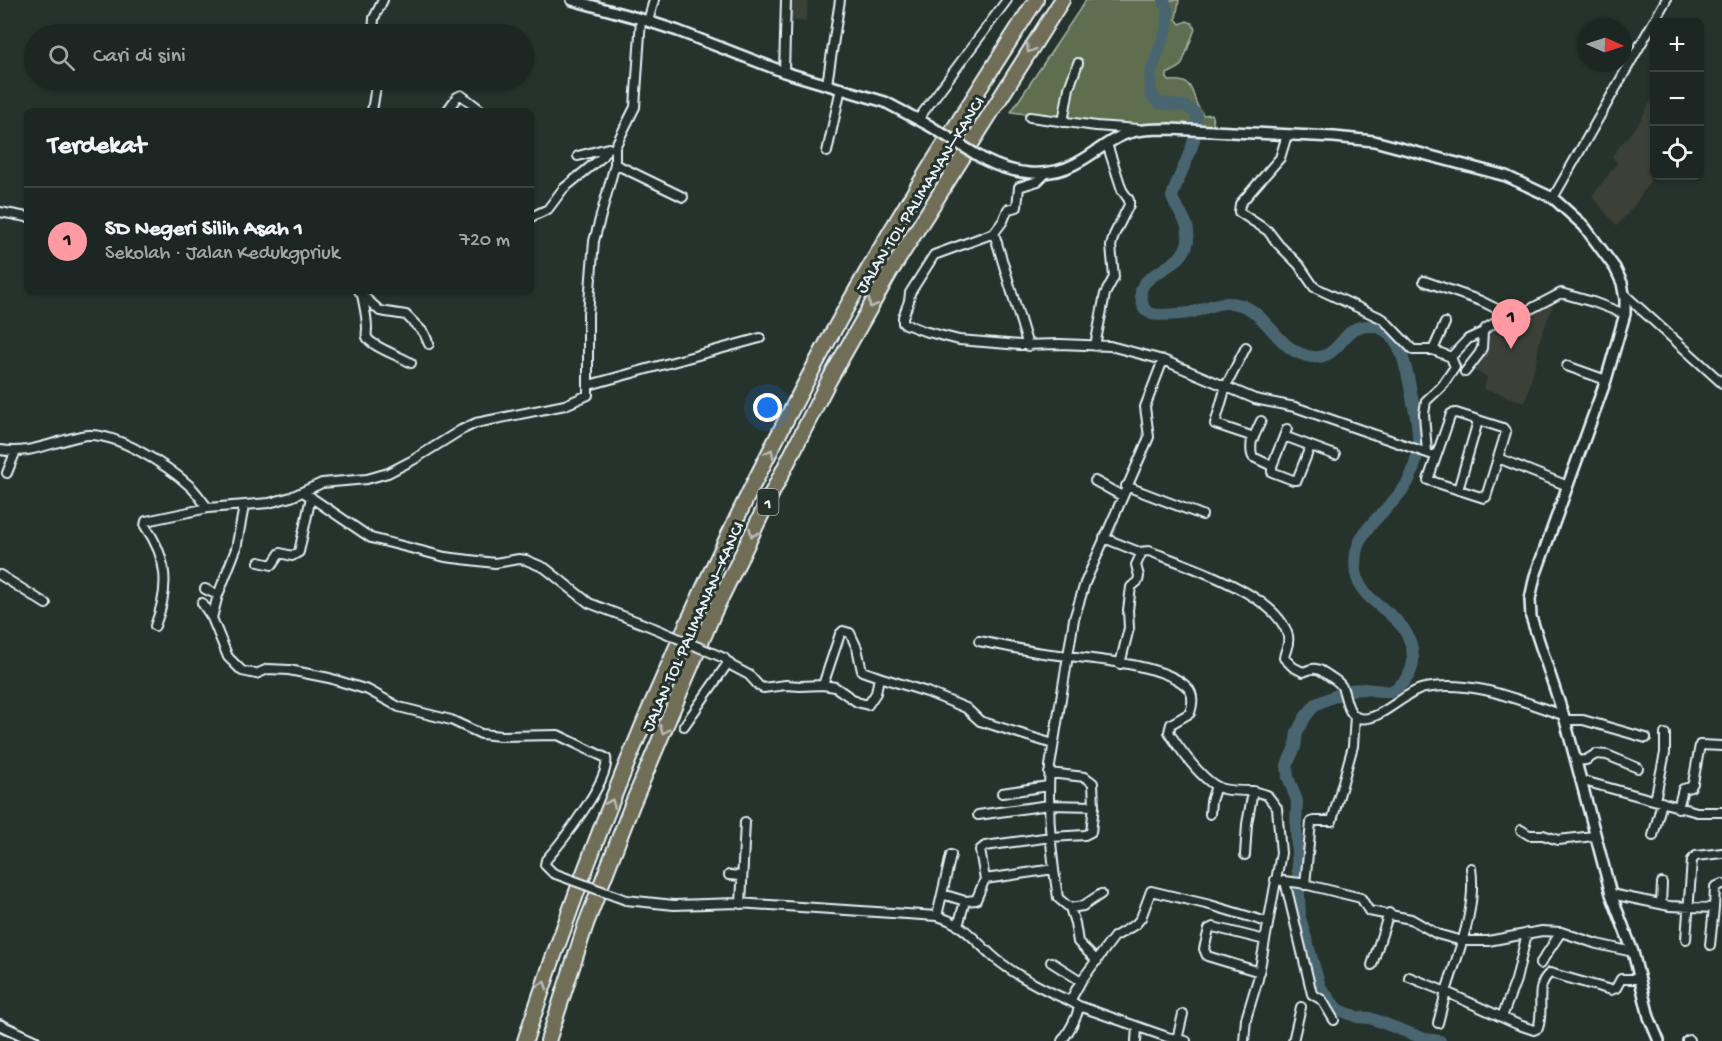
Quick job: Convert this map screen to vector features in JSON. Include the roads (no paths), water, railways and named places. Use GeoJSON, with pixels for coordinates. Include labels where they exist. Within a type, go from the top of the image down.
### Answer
{"type":"FeatureCollection","features":[{"type":"Feature","properties":{"kind":"highway","name":"JALAN TOL PALIMANAN–KANCI"},"geometry":{"type":"LineString","coordinates":[[525,1041],[565,920],[611,804],[695,604],[718,557],[815,364],[919,183],[1036,0]]}},
{"type":"Feature","properties":{"kind":"highway","name":"JALAN TOL PALIMANAN–KANCI"},"geometry":{"type":"LineString","coordinates":[[548,1041],[586,924],[632,805],[714,612],[769,499],[828,382],[889,274],[1062,0]]}},
{"type":"Feature","properties":{"kind":"street"},"geometry":{"type":"LineString","coordinates":[[374,24],[374,18],[383,0]]}},
{"type":"Feature","properties":{"kind":"street"},"geometry":{"type":"LineString","coordinates":[[572,0],[645,20],[784,72],[885,102],[919,118],[985,160],[1007,169],[1045,174],[1076,164],[1122,136],[1144,129]]}},
{"type":"Feature","properties":{"kind":"street"},"geometry":{"type":"LineString","coordinates":[[155,627],[163,607],[164,571],[159,548],[145,523],[150,519],[208,508],[269,503],[322,483],[367,479],[388,473],[476,423],[565,405],[588,395],[588,314],[594,241],[615,164],[615,147],[635,107],[645,20],[654,0]]}},
{"type":"Feature","properties":{"kind":"street"},"geometry":{"type":"LineString","coordinates":[[784,72],[786,0]]}},
{"type":"Feature","properties":{"kind":"street"},"geometry":{"type":"LineString","coordinates":[[827,84],[840,0]]}},
{"type":"Feature","properties":{"kind":"street"},"geometry":{"type":"LineString","coordinates":[[919,118],[1007,0]]}},
{"type":"Feature","properties":{"kind":"street"},"geometry":{"type":"LineString","coordinates":[[1553,198],[1666,0]]}},
{"type":"Feature","properties":{"kind":"street"},"geometry":{"type":"LineString","coordinates":[[1063,122],[1069,88],[1078,63]]}},
{"type":"Feature","properties":{"kind":"street"},"geometry":{"type":"LineString","coordinates":[[827,152],[841,88]]}},
{"type":"Feature","properties":{"kind":"street"},"geometry":{"type":"LineString","coordinates":[[372,108],[375,90]]}},
{"type":"Feature","properties":{"kind":"street"},"geometry":{"type":"LineString","coordinates":[[449,108],[457,96],[461,95],[478,108]]}},
{"type":"Feature","properties":{"kind":"street"},"geometry":{"type":"LineString","coordinates":[[1030,117],[1144,129],[1356,138],[1382,143],[1506,176],[1553,198],[1584,226],[1597,244],[1620,278],[1625,295],[1625,314],[1606,380],[1536,573],[1530,599],[1533,626],[1564,718],[1594,836],[1611,894],[1633,952],[1649,1017],[1659,1041]]}},
{"type":"Feature","properties":{"kind":"street"},"geometry":{"type":"LineString","coordinates":[[1287,135],[1280,158],[1240,204],[1239,212],[1268,231],[1299,265],[1314,287],[1383,319],[1415,351],[1433,350],[1451,357],[1455,367],[1442,387],[1426,402],[1425,451]]}},
{"type":"Feature","properties":{"kind":"street"},"geometry":{"type":"LineString","coordinates":[[1095,345],[1105,294],[1114,277],[1111,246],[1129,205],[1107,144]]}},
{"type":"Feature","properties":{"kind":"street"},"geometry":{"type":"LineString","coordinates":[[579,156],[615,147]]}},
{"type":"Feature","properties":{"kind":"street"},"geometry":{"type":"LineString","coordinates":[[534,216],[548,209],[558,194],[601,158],[606,148]]}},
{"type":"Feature","properties":{"kind":"street"},"geometry":{"type":"LineString","coordinates":[[615,164],[683,197]]}},
{"type":"Feature","properties":{"kind":"street"},"geometry":{"type":"LineString","coordinates":[[1045,174],[1038,181],[1020,187],[1017,207],[1008,208],[1005,218],[994,233],[934,255],[910,293],[903,321],[905,324],[959,340],[1028,346],[1060,344],[1110,346],[1163,360],[1255,399],[1295,407],[1436,456]]}},
{"type":"Feature","properties":{"kind":"street"},"geometry":{"type":"LineString","coordinates":[[0,212],[24,216]]}},
{"type":"Feature","properties":{"kind":"street"},"geometry":{"type":"LineString","coordinates":[[994,233],[1028,346]]}},
{"type":"Feature","properties":{"kind":"street"},"geometry":{"type":"LineString","coordinates":[[1424,281],[1481,301],[1509,315]]}},
{"type":"Feature","properties":{"kind":"street"},"geometry":{"type":"LineString","coordinates":[[1451,357],[1468,339],[1483,332],[1486,328],[1509,315],[1521,314],[1561,293],[1625,314]]}},
{"type":"Feature","properties":{"kind":"street"},"geometry":{"type":"LineString","coordinates":[[361,294],[369,341],[411,363]]}},
{"type":"Feature","properties":{"kind":"street"},"geometry":{"type":"LineString","coordinates":[[362,294],[380,311],[406,315],[424,333],[429,344]]}},
{"type":"Feature","properties":{"kind":"street"},"geometry":{"type":"LineString","coordinates":[[1625,295],[1722,383]]}},
{"type":"Feature","properties":{"kind":"street"},"geometry":{"type":"LineString","coordinates":[[1433,350],[1445,323]]}},
{"type":"Feature","properties":{"kind":"street"},"geometry":{"type":"LineString","coordinates":[[1466,372],[1482,348],[1483,332]]}},
{"type":"Feature","properties":{"kind":"street"},"geometry":{"type":"LineString","coordinates":[[589,385],[760,338]]}},
{"type":"Feature","properties":{"kind":"street"},"geometry":{"type":"LineString","coordinates":[[1246,347],[1226,386],[1215,424],[1251,436],[1252,441]]}},
{"type":"Feature","properties":{"kind":"street"},"geometry":{"type":"LineString","coordinates":[[1097,961],[1078,942],[1070,908],[1058,898],[1051,837],[1049,773],[1066,655],[1074,619],[1085,583],[1149,436],[1145,407],[1163,360]]}},
{"type":"Feature","properties":{"kind":"street"},"geometry":{"type":"LineString","coordinates":[[1567,366],[1606,380]]}},
{"type":"Feature","properties":{"kind":"street"},"geometry":{"type":"LineString","coordinates":[[1456,413],[1505,430],[1486,497],[1480,498],[1428,480],[1436,456],[1451,414],[1456,413]]}},
{"type":"Feature","properties":{"kind":"street"},"geometry":{"type":"LineString","coordinates":[[1261,421],[1250,451],[1253,458],[1272,466]]}},
{"type":"Feature","properties":{"kind":"street"},"geometry":{"type":"LineString","coordinates":[[1458,490],[1478,421]]}},
{"type":"Feature","properties":{"kind":"street"},"geometry":{"type":"LineString","coordinates":[[1310,447],[1295,480],[1272,472],[1272,466],[1286,432],[1310,447],[1335,455]]}},
{"type":"Feature","properties":{"kind":"street"},"geometry":{"type":"LineString","coordinates":[[0,450],[15,453],[28,451],[81,436],[115,439],[164,465],[192,488],[208,508]]}},
{"type":"Feature","properties":{"kind":"street"},"geometry":{"type":"LineString","coordinates":[[7,473],[15,453]]}},
{"type":"Feature","properties":{"kind":"street"},"geometry":{"type":"LineString","coordinates":[[1498,458],[1568,486]]}},
{"type":"Feature","properties":{"kind":"street"},"geometry":{"type":"LineString","coordinates":[[1095,481],[1122,496]]}},
{"type":"Feature","properties":{"kind":"street"},"geometry":{"type":"LineString","coordinates":[[1126,486],[1202,515]]}},
{"type":"Feature","properties":{"kind":"street"},"geometry":{"type":"LineString","coordinates":[[303,492],[371,538],[396,546],[445,557],[495,563],[519,559],[532,562],[545,568],[589,603],[654,628],[726,661],[749,675],[759,686],[823,685],[835,687],[857,702],[868,705],[876,693],[879,677]]}},
{"type":"Feature","properties":{"kind":"street"},"geometry":{"type":"LineString","coordinates":[[259,562],[272,565],[280,553],[292,556],[299,552],[310,497]]}},
{"type":"Feature","properties":{"kind":"street"},"geometry":{"type":"LineString","coordinates":[[212,618],[218,595],[236,549],[244,506]]}},
{"type":"Feature","properties":{"kind":"street"},"geometry":{"type":"LineString","coordinates":[[1104,538],[1142,552],[1149,550],[1232,584],[1277,615],[1285,628],[1289,643],[1284,656],[1293,667],[1303,672],[1319,669],[1337,681],[1349,708],[1355,716],[1360,718],[1380,713],[1417,690],[1449,685],[1482,688],[1564,718],[1583,720],[1646,738]]}},
{"type":"Feature","properties":{"kind":"street"},"geometry":{"type":"LineString","coordinates":[[1120,664],[1129,628],[1128,610],[1131,587],[1138,580],[1136,565],[1142,552]]}},
{"type":"Feature","properties":{"kind":"street"},"geometry":{"type":"LineString","coordinates":[[0,575],[46,604]]}},
{"type":"Feature","properties":{"kind":"street"},"geometry":{"type":"LineString","coordinates":[[205,589],[218,595]]}},
{"type":"Feature","properties":{"kind":"street"},"geometry":{"type":"LineString","coordinates":[[202,603],[212,618],[228,657],[242,671],[256,674],[268,669],[289,670],[329,678],[368,690],[399,707],[451,720],[481,734],[558,735],[605,756],[607,763],[596,792],[546,860],[545,865],[553,873],[626,900],[674,905],[741,904],[937,916],[975,937],[999,961],[1033,984],[1079,1006],[1137,1027],[1186,1041]]}},
{"type":"Feature","properties":{"kind":"street"},"geometry":{"type":"LineString","coordinates":[[823,685],[843,631],[852,635],[862,671],[927,692],[966,708],[980,721],[1053,744]]}},
{"type":"Feature","properties":{"kind":"street"},"geometry":{"type":"LineString","coordinates":[[979,641],[1158,672],[1186,686],[1193,703],[1190,713],[1173,722],[1168,732],[1198,770],[1216,786],[1267,795],[1278,808],[1281,854],[1267,922],[1260,972],[1246,1019],[1244,1041]]}},
{"type":"Feature","properties":{"kind":"street"},"geometry":{"type":"LineString","coordinates":[[684,726],[726,661]]}},
{"type":"Feature","properties":{"kind":"street"},"geometry":{"type":"LineString","coordinates":[[1303,884],[1311,822],[1316,820],[1330,822],[1332,820],[1353,746],[1355,716]]}},
{"type":"Feature","properties":{"kind":"street"},"geometry":{"type":"LineString","coordinates":[[1653,836],[1665,753],[1665,734]]}},
{"type":"Feature","properties":{"kind":"street"},"geometry":{"type":"LineString","coordinates":[[1678,808],[1683,789],[1691,787],[1693,783],[1700,745],[1722,746]]}},
{"type":"Feature","properties":{"kind":"street"},"geometry":{"type":"LineString","coordinates":[[1576,761],[1586,760],[1596,754],[1607,755],[1638,768]]}},
{"type":"Feature","properties":{"kind":"street"},"geometry":{"type":"LineString","coordinates":[[942,894],[965,901],[976,900],[985,879],[980,850],[982,847],[1089,834],[1092,829],[1095,789],[1090,779],[1049,773]]}},
{"type":"Feature","properties":{"kind":"street"},"geometry":{"type":"LineString","coordinates":[[1580,780],[1678,808],[1704,813],[1722,812]]}},
{"type":"Feature","properties":{"kind":"street"},"geometry":{"type":"LineString","coordinates":[[1002,793],[1048,786]]}},
{"type":"Feature","properties":{"kind":"street"},"geometry":{"type":"LineString","coordinates":[[1210,814],[1216,786]]}},
{"type":"Feature","properties":{"kind":"street"},"geometry":{"type":"LineString","coordinates":[[1245,855],[1246,824],[1253,791]]}},
{"type":"Feature","properties":{"kind":"street"},"geometry":{"type":"LineString","coordinates":[[978,815],[1049,805],[1094,806]]}},
{"type":"Feature","properties":{"kind":"street"},"geometry":{"type":"LineString","coordinates":[[741,904],[745,822]]}},
{"type":"Feature","properties":{"kind":"street"},"geometry":{"type":"LineString","coordinates":[[1521,830],[1529,835],[1543,835],[1558,840],[1594,836]]}},
{"type":"Feature","properties":{"kind":"street"},"geometry":{"type":"LineString","coordinates":[[1686,939],[1692,860],[1696,856],[1722,853]]}},
{"type":"Feature","properties":{"kind":"street"},"geometry":{"type":"LineString","coordinates":[[937,916],[951,855]]}},
{"type":"Feature","properties":{"kind":"street"},"geometry":{"type":"LineString","coordinates":[[1438,1023],[1462,942],[1473,893],[1471,868]]}},
{"type":"Feature","properties":{"kind":"street"},"geometry":{"type":"LineString","coordinates":[[985,879],[1054,869]]}},
{"type":"Feature","properties":{"kind":"street"},"geometry":{"type":"LineString","coordinates":[[729,875],[742,876]]}},
{"type":"Feature","properties":{"kind":"street"},"geometry":{"type":"LineString","coordinates":[[1275,879],[1361,898],[1369,911],[1411,919],[1437,934],[1462,942],[1488,941],[1542,931],[1561,932],[1597,944],[1633,952]]}},
{"type":"Feature","properties":{"kind":"street"},"geometry":{"type":"LineString","coordinates":[[1287,881],[1312,994],[1322,1000],[1334,1020]]}},
{"type":"Feature","properties":{"kind":"street"},"geometry":{"type":"LineString","coordinates":[[1661,904],[1662,883]]}},
{"type":"Feature","properties":{"kind":"street"},"geometry":{"type":"LineString","coordinates":[[1710,945],[1715,887],[1722,884]]}},
{"type":"Feature","properties":{"kind":"street"},"geometry":{"type":"LineString","coordinates":[[1070,1001],[1081,981],[1114,937],[1136,924],[1141,918],[1152,891],[1267,922]]}},
{"type":"Feature","properties":{"kind":"street"},"geometry":{"type":"LineString","coordinates":[[1070,908],[1083,906],[1101,894]]}},
{"type":"Feature","properties":{"kind":"street"},"geometry":{"type":"LineString","coordinates":[[1611,894],[1661,904],[1714,908]]}},
{"type":"Feature","properties":{"kind":"street"},"geometry":{"type":"LineString","coordinates":[[958,926],[965,901]]}},
{"type":"Feature","properties":{"kind":"street"},"geometry":{"type":"LineString","coordinates":[[1372,965],[1389,913]]}},
{"type":"Feature","properties":{"kind":"street"},"geometry":{"type":"LineString","coordinates":[[1260,972],[1207,956],[1204,949],[1209,929],[1213,927],[1265,940]]}},
{"type":"Feature","properties":{"kind":"street"},"geometry":{"type":"LineString","coordinates":[[1540,964],[1561,932]]}},
{"type":"Feature","properties":{"kind":"street"},"geometry":{"type":"LineString","coordinates":[[1502,1017],[1516,980],[1527,933]]}},
{"type":"Feature","properties":{"kind":"street"},"geometry":{"type":"LineString","coordinates":[[1051,962],[1081,981]]}},
{"type":"Feature","properties":{"kind":"street"},"geometry":{"type":"LineString","coordinates":[[1409,977],[1531,1029],[1538,1028],[1540,989],[1550,973],[1611,990],[1616,988],[1621,979],[1640,979]]}},
{"type":"Feature","properties":{"kind":"street"},"geometry":{"type":"LineString","coordinates":[[1062,1041],[1076,1019],[1079,1006]]}},
{"type":"Feature","properties":{"kind":"street"},"geometry":{"type":"LineString","coordinates":[[1293,1041],[1301,1007]]}},
{"type":"Feature","properties":{"kind":"street"},"geometry":{"type":"LineString","coordinates":[[1177,1040],[1183,1014]]}},
{"type":"Feature","properties":{"kind":"street"},"geometry":{"type":"LineString","coordinates":[[0,1025],[35,1041]]}},
{"type":"Feature","properties":{"kind":"street"},"geometry":{"type":"LineString","coordinates":[[1136,1041],[1137,1027]]}},
{"type":"Feature","properties":{"kind":"waterway"},"geometry":{"type":"LineString","coordinates":[[1164,0],[1168,11],[1167,28],[1150,75],[1151,95],[1159,103],[1185,106],[1196,113],[1196,124],[1192,145],[1172,197],[1187,226],[1188,240],[1185,251],[1178,259],[1145,283],[1141,291],[1144,309],[1152,314],[1166,315],[1189,313],[1222,303],[1234,303],[1251,310],[1260,317],[1291,349],[1313,357],[1320,357],[1331,352],[1357,328],[1363,326],[1381,328],[1390,335],[1403,357],[1417,426],[1418,445],[1415,464],[1400,494],[1363,535],[1355,561],[1361,588],[1406,632],[1411,645],[1413,661],[1411,671],[1406,680],[1390,692],[1349,690],[1316,704],[1297,732],[1295,747],[1287,765],[1288,777],[1297,801],[1300,918],[1320,987],[1337,1009],[1357,1017],[1370,1018],[1425,1039],[1440,1041]]}},
{"type":"Feature","properties":{"kind":"place","name":"SD Negeri Silih Asah 1"},"geometry":{"type":"Point","coordinates":[1511,349]}}]}
